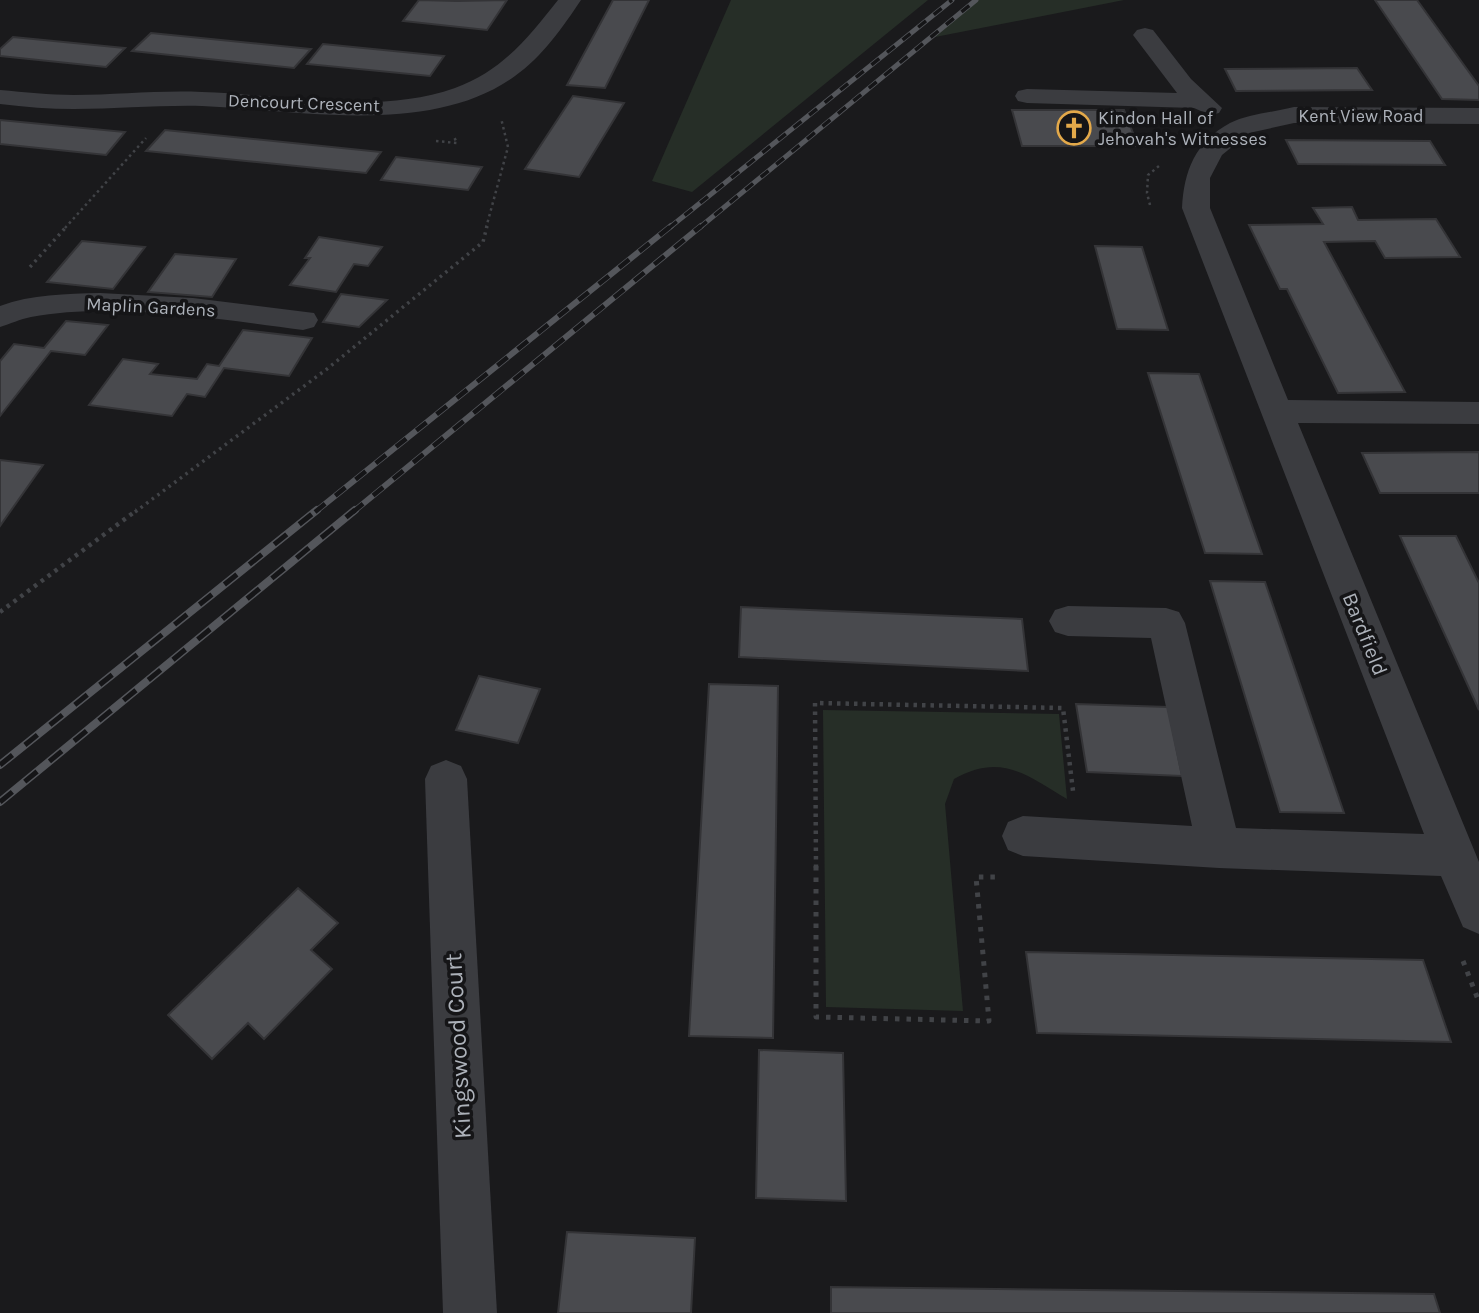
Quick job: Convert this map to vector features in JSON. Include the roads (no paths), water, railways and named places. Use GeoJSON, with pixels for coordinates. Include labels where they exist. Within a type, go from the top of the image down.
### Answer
{"type":"FeatureCollection","features":[{"type":"Feature","properties":{"kind":"street","name":"Dencourt Crescent"},"geometry":{"type":"LineString","coordinates":[[0,97],[70,102],[209,99],[353,108],[396,106],[433,100],[472,89],[499,76],[526,53],[570,0]]}},
{"type":"Feature","properties":{"kind":"street"},"geometry":{"type":"LineString","coordinates":[[1145,35],[1174,76],[1198,101],[1240,128]]}},
{"type":"Feature","properties":{"kind":"street"},"geometry":{"type":"LineString","coordinates":[[1027,96],[1198,101]]}},
{"type":"Feature","properties":{"kind":"street","name":"Kent View Road"},"geometry":{"type":"LineString","coordinates":[[1211,151],[1240,128],[1294,115],[1479,116]]}},
{"type":"Feature","properties":{"kind":"street","name":"Bardfield"},"geometry":{"type":"LineString","coordinates":[[1211,151],[1197,178],[1196,208],[1454,856],[1479,912]]}},
{"type":"Feature","properties":{"kind":"street","name":"Maplin Gardens"},"geometry":{"type":"LineString","coordinates":[[1,313],[50,305],[103,304],[233,311],[303,320]]}},
{"type":"Feature","properties":{"kind":"street"},"geometry":{"type":"LineString","coordinates":[[1277,411],[1479,413]]}},
{"type":"Feature","properties":{"kind":"street"},"geometry":{"type":"LineString","coordinates":[[1068,621],[1166,623],[1219,848]]}},
{"type":"Feature","properties":{"kind":"street","name":"Kingswood Court"},"geometry":{"type":"LineString","coordinates":[[446,779],[470,1313]]}},
{"type":"Feature","properties":{"kind":"street"},"geometry":{"type":"LineString","coordinates":[[1023,836],[1219,848],[1454,856]]}},
{"type":"Feature","properties":{"kind":"railway"},"geometry":{"type":"LineString","coordinates":[[669,228],[952,0]]}},
{"type":"Feature","properties":{"kind":"railway"},"geometry":{"type":"LineString","coordinates":[[699,228],[976,0]]}},
{"type":"Feature","properties":{"kind":"railway"},"geometry":{"type":"LineString","coordinates":[[315,512],[671,226]]}},
{"type":"Feature","properties":{"kind":"railway"},"geometry":{"type":"LineString","coordinates":[[353,512],[701,226]]}},
{"type":"Feature","properties":{"kind":"railway"},"geometry":{"type":"LineString","coordinates":[[0,765],[317,510]]}},
{"type":"Feature","properties":{"kind":"railway"},"geometry":{"type":"LineString","coordinates":[[0,802],[355,510]]}},
{"type":"Feature","properties":{"kind":"place","name":"Kindon Hall of Jehovah's Witnesses"},"geometry":{"type":"Point","coordinates":[1074,128]}}]}
